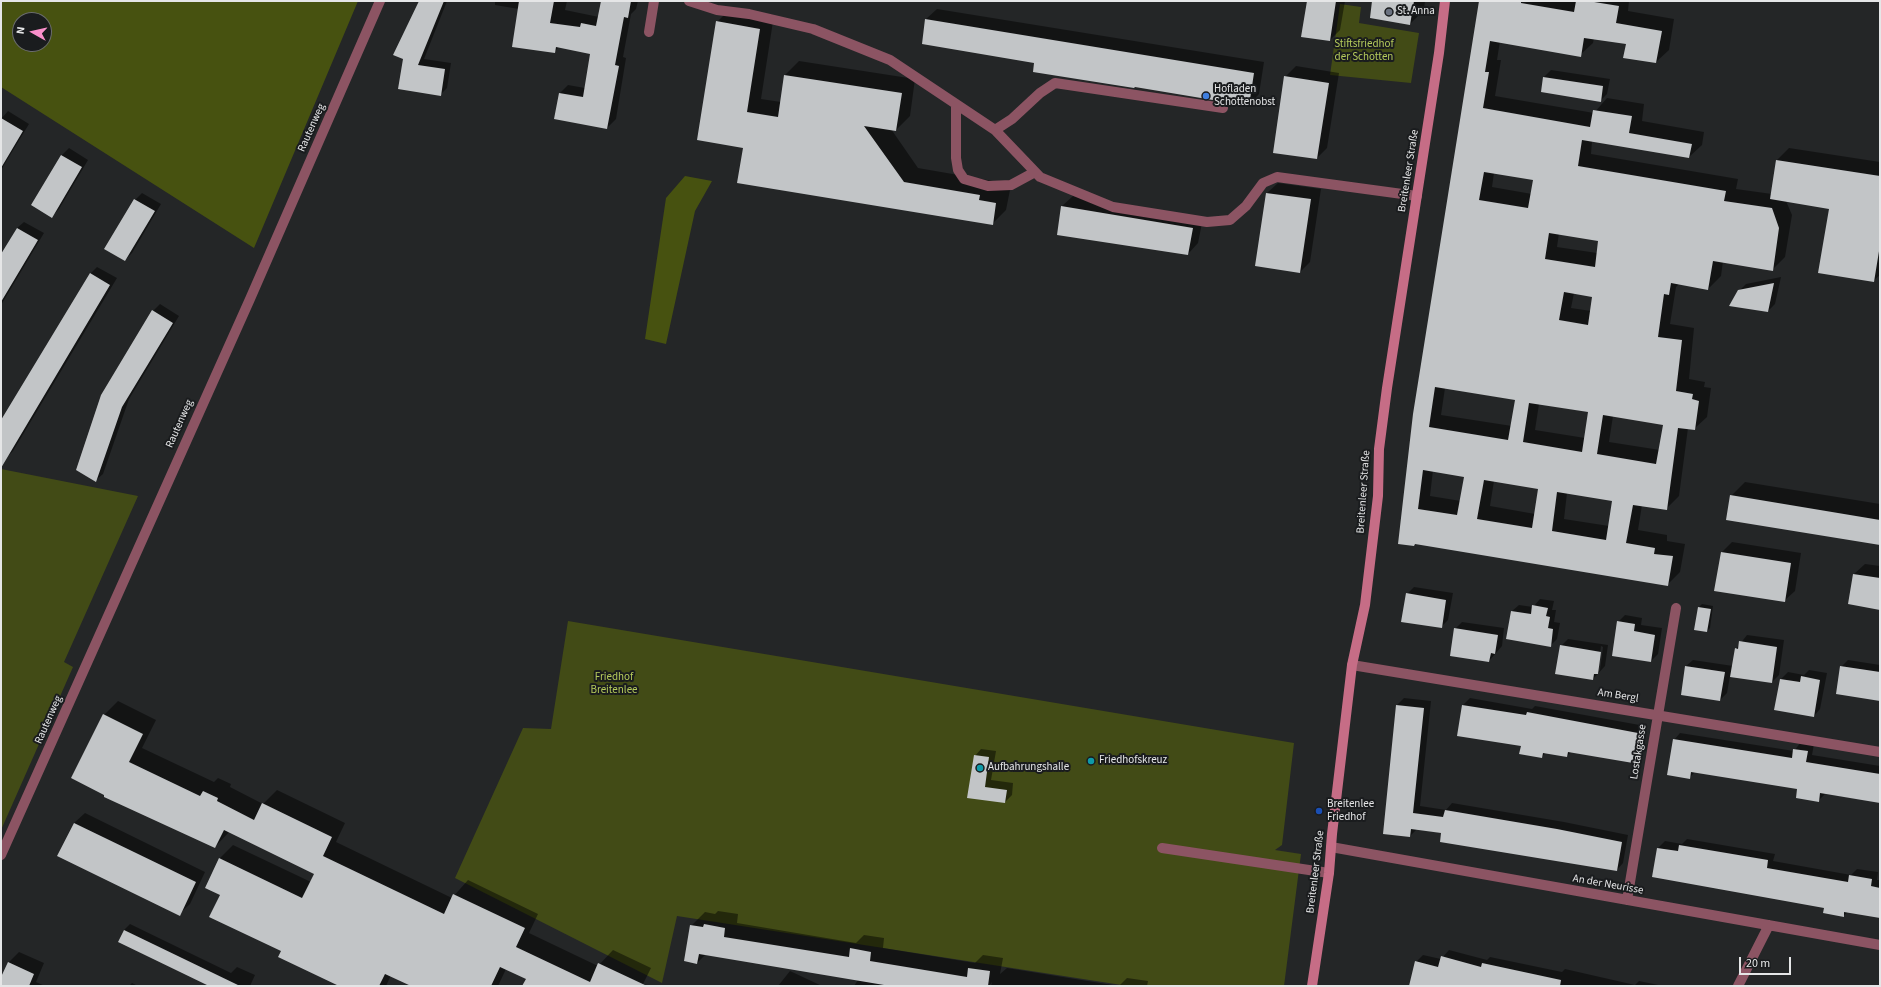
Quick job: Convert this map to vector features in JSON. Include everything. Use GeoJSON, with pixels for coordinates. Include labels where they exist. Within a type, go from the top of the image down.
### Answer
{"type":"FeatureCollection","features":[{"type":"Feature","properties":{"kind":"main road","name":"Breitenleer Straße"},"geometry":{"type":"LineString","coordinates":[[1312,986],[1329,873],[1352,665],[1365,605],[1378,496],[1379,449],[1387,388],[1417,196],[1445,1]]}},
{"type":"Feature","properties":{"kind":"street","name":"Rautenweg"},"geometry":{"type":"LineString","coordinates":[[1,855],[250,300],[380,1]]}},
{"type":"Feature","properties":{"kind":"street"},"geometry":{"type":"LineString","coordinates":[[649,32],[654,1]]}},
{"type":"Feature","properties":{"kind":"street"},"geometry":{"type":"LineString","coordinates":[[689,1],[717,10],[749,14],[813,29],[890,60],[995,130],[1040,177],[1113,207],[1207,222],[1230,220],[1246,206],[1263,183],[1277,177],[1417,196]]}},
{"type":"Feature","properties":{"kind":"street"},"geometry":{"type":"LineString","coordinates":[[995,130],[1012,119],[1040,93],[1055,83],[1223,108]]}},
{"type":"Feature","properties":{"kind":"street"},"geometry":{"type":"LineString","coordinates":[[956,105],[956,158],[958,170],[964,179],[988,186],[1011,185],[1035,172]]}},
{"type":"Feature","properties":{"kind":"street","name":"Lostakgasse"},"geometry":{"type":"LineString","coordinates":[[1627,900],[1676,608]]}},
{"type":"Feature","properties":{"kind":"street","name":"Am Bergl"},"geometry":{"type":"LineString","coordinates":[[1352,665],[1657,714],[1880,752]]}},
{"type":"Feature","properties":{"kind":"street","name":"An der Neurisse"},"geometry":{"type":"LineString","coordinates":[[1331,847],[1880,945]]}},
{"type":"Feature","properties":{"kind":"street"},"geometry":{"type":"LineString","coordinates":[[1162,848],[1329,873]]}},
{"type":"Feature","properties":{"kind":"street"},"geometry":{"type":"LineString","coordinates":[[1738,986],[1769,925]]}},
{"type":"Feature","properties":{"kind":"green space"},"geometry":{"type":"Polygon","coordinates":[[[1,1],[358,1],[254,248],[1,87],[1,1]]]}},
{"type":"Feature","properties":{"kind":"green space","name":"Stiftsfriedhof der Schotten"},"geometry":{"type":"Polygon","coordinates":[[[1340,4],[1361,7],[1359,23],[1419,33],[1411,83],[1330,75],[1340,4]]]}},
{"type":"Feature","properties":{"kind":"green space"},"geometry":{"type":"Polygon","coordinates":[[[685,176],[712,181],[695,211],[666,344],[645,339],[666,198],[685,176]]]}},
{"type":"Feature","properties":{"kind":"green space"},"geometry":{"type":"Polygon","coordinates":[[[1,469],[138,496],[64,662],[73,667],[1,830],[1,469]]]}},
{"type":"Feature","properties":{"kind":"green space","name":"Friedhof Breitenlee"},"geometry":{"type":"Polygon","coordinates":[[[568,621],[1294,743],[1282,845],[1275,850],[1301,854],[1284,986],[1128,986],[677,916],[662,983],[455,878],[523,728],[551,729],[568,621]]]}},
{"type":"Feature","properties":{"kind":"building"},"geometry":{"type":"Polygon","coordinates":[[[419,1],[444,1],[418,65],[445,69],[441,96],[398,89],[403,59],[393,55],[419,1]]]}},
{"type":"Feature","properties":{"kind":"building"},"geometry":{"type":"Polygon","coordinates":[[[519,1],[554,1],[550,23],[580,27],[581,23],[596,26],[601,1],[631,1],[628,18],[624,17],[615,65],[619,66],[607,129],[554,119],[559,93],[583,97],[590,54],[556,47],[555,53],[512,47],[519,1]]]}},
{"type":"Feature","properties":{"kind":"building"},"geometry":{"type":"Polygon","coordinates":[[[1307,1],[1336,1],[1330,41],[1301,37],[1307,1]]]}},
{"type":"Feature","properties":{"kind":"building","name":"St. Anna"},"geometry":{"type":"Polygon","coordinates":[[[1372,1],[1414,1],[1410,25],[1370,18],[1372,1]]]}},
{"type":"Feature","properties":{"kind":"building"},"geometry":{"type":"Polygon","coordinates":[[[1479,1],[1521,1],[1521,3],[1574,12],[1576,1],[1588,1],[1619,6],[1616,23],[1662,31],[1656,63],[1623,58],[1626,44],[1584,38],[1581,57],[1490,41],[1485,72],[1489,72],[1483,108],[1590,127],[1593,110],[1632,116],[1629,133],[1692,144],[1689,158],[1582,140],[1578,166],[1726,191],[1724,201],[1772,208],[1779,228],[1773,271],[1713,261],[1708,290],[1671,283],[1669,295],[1664,294],[1658,337],[1682,340],[1676,391],[1693,394],[1692,399],[1699,401],[1695,430],[1678,428],[1667,510],[1633,505],[1626,543],[1655,548],[1654,554],[1673,556],[1668,586],[1415,544],[1414,546],[1398,544],[1413,414],[1479,1]],[[1484,172],[1479,200],[1528,208],[1533,180],[1484,172]],[[1549,233],[1545,259],[1595,267],[1598,241],[1549,233]],[[1564,292],[1559,320],[1588,325],[1592,297],[1564,292]],[[1435,387],[1429,427],[1508,440],[1515,400],[1435,387]],[[1529,403],[1523,442],[1582,452],[1588,412],[1529,403]],[[1603,415],[1597,454],[1656,464],[1663,425],[1603,415]],[[1423,470],[1418,509],[1457,515],[1464,477],[1423,470]],[[1484,480],[1477,519],[1532,528],[1538,489],[1484,480]],[[1557,492],[1552,531],[1606,540],[1612,501],[1557,492]]]}},
{"type":"Feature","properties":{"kind":"building"},"geometry":{"type":"Polygon","coordinates":[[[925,19],[1254,73],[1249,106],[1033,72],[1034,63],[922,44],[925,19]]]}},
{"type":"Feature","properties":{"kind":"building"},"geometry":{"type":"Polygon","coordinates":[[[716,21],[760,29],[747,112],[778,117],[784,75],[902,93],[896,131],[864,126],[904,182],[980,195],[979,200],[996,203],[993,225],[737,183],[743,148],[697,140],[716,21]]]}},
{"type":"Feature","properties":{"kind":"building"},"geometry":{"type":"Polygon","coordinates":[[[1284,76],[1329,83],[1317,159],[1273,153],[1284,76]]]}},
{"type":"Feature","properties":{"kind":"building"},"geometry":{"type":"Polygon","coordinates":[[[1543,77],[1603,86],[1601,102],[1541,92],[1543,77]]]}},
{"type":"Feature","properties":{"kind":"building"},"geometry":{"type":"Polygon","coordinates":[[[1,118],[23,131],[1,168],[1,118]]]}},
{"type":"Feature","properties":{"kind":"building"},"geometry":{"type":"Polygon","coordinates":[[[61,155],[82,167],[52,218],[31,205],[61,155]]]}},
{"type":"Feature","properties":{"kind":"building"},"geometry":{"type":"Polygon","coordinates":[[[1776,160],[1880,176],[1880,245],[1874,282],[1818,273],[1829,209],[1770,199],[1776,160]]]}},
{"type":"Feature","properties":{"kind":"building"},"geometry":{"type":"Polygon","coordinates":[[[1266,193],[1311,199],[1300,273],[1255,266],[1266,193]]]}},
{"type":"Feature","properties":{"kind":"building"},"geometry":{"type":"Polygon","coordinates":[[[134,199],[155,211],[125,261],[104,249],[134,199]]]}},
{"type":"Feature","properties":{"kind":"building"},"geometry":{"type":"Polygon","coordinates":[[[1061,206],[1193,228],[1188,255],[1057,235],[1061,206]]]}},
{"type":"Feature","properties":{"kind":"building"},"geometry":{"type":"Polygon","coordinates":[[[17,228],[38,240],[1,302],[1,254],[17,228]]]}},
{"type":"Feature","properties":{"kind":"building"},"geometry":{"type":"Polygon","coordinates":[[[90,273],[110,285],[1,468],[1,420],[90,273]]]}},
{"type":"Feature","properties":{"kind":"building"},"geometry":{"type":"Polygon","coordinates":[[[1774,283],[1768,312],[1729,306],[1738,290],[1774,283]]]}},
{"type":"Feature","properties":{"kind":"building"},"geometry":{"type":"Polygon","coordinates":[[[152,310],[173,323],[122,407],[96,482],[76,470],[101,395],[152,310]]]}},
{"type":"Feature","properties":{"kind":"building"},"geometry":{"type":"Polygon","coordinates":[[[1730,495],[1880,520],[1880,545],[1726,520],[1730,495]]]}},
{"type":"Feature","properties":{"kind":"building"},"geometry":{"type":"Polygon","coordinates":[[[1721,552],[1791,563],[1785,602],[1714,591],[1721,552]]]}},
{"type":"Feature","properties":{"kind":"building"},"geometry":{"type":"Polygon","coordinates":[[[1853,574],[1880,578],[1880,610],[1848,604],[1853,574]]]}},
{"type":"Feature","properties":{"kind":"building"},"geometry":{"type":"Polygon","coordinates":[[[1406,593],[1446,600],[1442,628],[1401,622],[1406,593]]]}},
{"type":"Feature","properties":{"kind":"building"},"geometry":{"type":"Polygon","coordinates":[[[1532,605],[1548,608],[1546,616],[1550,617],[1548,628],[1553,629],[1551,647],[1506,639],[1511,611],[1531,614],[1532,605]]]}},
{"type":"Feature","properties":{"kind":"building"},"geometry":{"type":"Polygon","coordinates":[[[1698,607],[1711,609],[1707,632],[1694,630],[1698,607]]]}},
{"type":"Feature","properties":{"kind":"building"},"geometry":{"type":"Polygon","coordinates":[[[1617,621],[1635,624],[1634,631],[1655,635],[1651,662],[1612,656],[1617,621]]]}},
{"type":"Feature","properties":{"kind":"building"},"geometry":{"type":"Polygon","coordinates":[[[1454,628],[1498,635],[1495,654],[1491,653],[1489,662],[1450,656],[1454,628]]]}},
{"type":"Feature","properties":{"kind":"building"},"geometry":{"type":"Polygon","coordinates":[[[1739,641],[1777,647],[1772,683],[1730,677],[1735,648],[1738,649],[1739,641]]]}},
{"type":"Feature","properties":{"kind":"building"},"geometry":{"type":"Polygon","coordinates":[[[1560,645],[1601,652],[1598,674],[1594,674],[1593,680],[1555,674],[1560,645]]]}},
{"type":"Feature","properties":{"kind":"building"},"geometry":{"type":"Polygon","coordinates":[[[1685,666],[1725,672],[1720,701],[1681,695],[1685,666]]]}},
{"type":"Feature","properties":{"kind":"building"},"geometry":{"type":"Polygon","coordinates":[[[1840,666],[1880,672],[1880,701],[1836,694],[1840,666]]]}},
{"type":"Feature","properties":{"kind":"building"},"geometry":{"type":"Polygon","coordinates":[[[1801,676],[1820,680],[1814,717],[1774,710],[1780,679],[1800,682],[1801,676]]]}},
{"type":"Feature","properties":{"kind":"building"},"geometry":{"type":"Polygon","coordinates":[[[1396,705],[1424,708],[1413,813],[1443,817],[1445,810],[1557,829],[1622,842],[1617,871],[1440,842],[1441,833],[1411,829],[1410,837],[1383,834],[1396,705]]]}},
{"type":"Feature","properties":{"kind":"building"},"geometry":{"type":"Polygon","coordinates":[[[1462,705],[1526,715],[1527,712],[1638,733],[1633,763],[1568,752],[1567,757],[1543,753],[1542,758],[1519,754],[1521,746],[1457,736],[1462,705]]]}},
{"type":"Feature","properties":{"kind":"building"},"geometry":{"type":"Polygon","coordinates":[[[103,714],[143,734],[129,762],[200,796],[203,791],[218,798],[217,801],[254,820],[262,803],[332,837],[323,856],[444,914],[453,894],[525,928],[516,947],[590,982],[598,963],[647,986],[522,986],[526,979],[500,967],[491,986],[411,986],[385,974],[379,986],[339,986],[278,957],[281,951],[209,917],[220,895],[205,888],[219,858],[302,898],[314,874],[224,830],[215,848],[104,797],[104,795],[71,778],[103,714]]]}},
{"type":"Feature","properties":{"kind":"building"},"geometry":{"type":"Polygon","coordinates":[[[1673,739],[1792,758],[1793,749],[1808,751],[1806,762],[1880,774],[1880,803],[1820,793],[1819,802],[1796,798],[1797,789],[1691,772],[1690,779],[1667,775],[1673,739]]]}},
{"type":"Feature","properties":{"kind":"building","name":"Aufbahrungshalle"},"geometry":{"type":"Polygon","coordinates":[[[974,755],[989,757],[985,787],[1007,790],[1005,803],[967,798],[974,755]]]}},
{"type":"Feature","properties":{"kind":"building"},"geometry":{"type":"Polygon","coordinates":[[[74,823],[196,882],[180,916],[57,856],[74,823]]]}},
{"type":"Feature","properties":{"kind":"building"},"geometry":{"type":"Polygon","coordinates":[[[1679,845],[1768,860],[1767,868],[1848,882],[1849,875],[1872,879],[1871,886],[1880,888],[1880,918],[1844,912],[1844,917],[1823,913],[1824,908],[1652,877],[1657,848],[1678,851],[1679,845]]]}},
{"type":"Feature","properties":{"kind":"building"},"geometry":{"type":"Polygon","coordinates":[[[704,924],[725,928],[724,937],[849,957],[850,948],[871,952],[870,961],[967,977],[968,968],[990,971],[988,986],[890,986],[699,954],[697,964],[684,961],[690,925],[703,927],[704,924]]]}},
{"type":"Feature","properties":{"kind":"building"},"geometry":{"type":"Polygon","coordinates":[[[124,930],[240,986],[209,986],[118,942],[124,930]]]}},
{"type":"Feature","properties":{"kind":"building"},"geometry":{"type":"Polygon","coordinates":[[[1441,956],[1481,967],[1482,963],[1561,980],[1560,986],[1409,986],[1415,961],[1438,967],[1441,956]]]}},
{"type":"Feature","properties":{"kind":"building"},"geometry":{"type":"Polygon","coordinates":[[[8,962],[34,974],[29,986],[1,986],[1,977],[8,962]]]}},
{"type":"Feature","properties":{"kind":"place","name":"St. Anna"},"geometry":{"type":"Point","coordinates":[1389,12]}},
{"type":"Feature","properties":{"kind":"place","name":"Hofladen Schottenobst"},"geometry":{"type":"Point","coordinates":[1206,96]}},
{"type":"Feature","properties":{"kind":"place","name":"Friedhofskreuz"},"geometry":{"type":"Point","coordinates":[1091,761]}},
{"type":"Feature","properties":{"kind":"place","name":"Aufbahrungshalle"},"geometry":{"type":"Point","coordinates":[980,768]}},
{"type":"Feature","properties":{"kind":"place","name":"Breitenlee Friedhof"},"geometry":{"type":"Point","coordinates":[1319,811]}}]}
